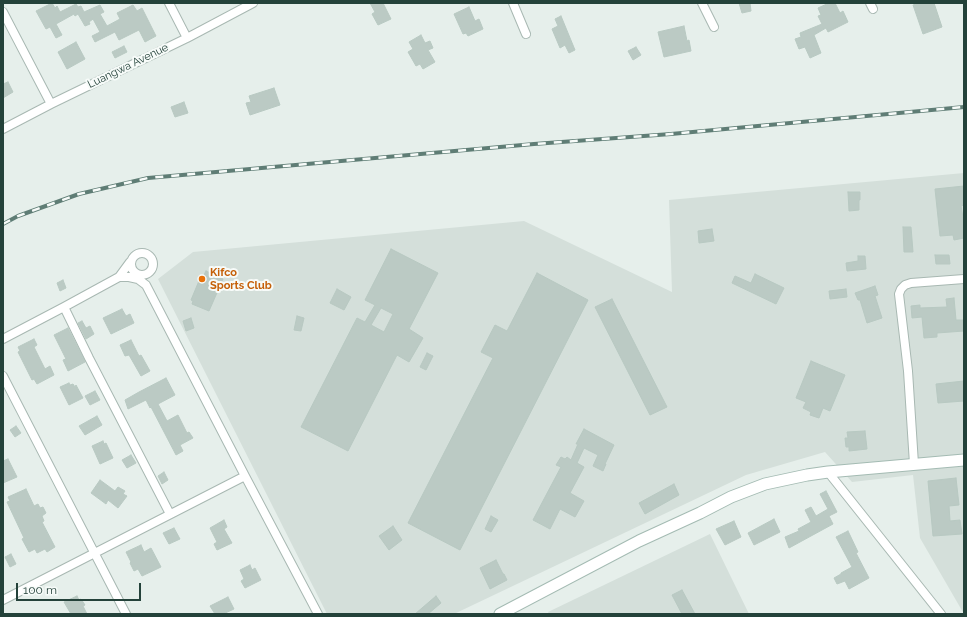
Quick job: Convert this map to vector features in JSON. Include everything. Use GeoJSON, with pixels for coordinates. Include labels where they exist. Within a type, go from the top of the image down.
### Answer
{"type":"FeatureCollection","features":[{"type":"Feature","properties":{"kind":"main road"},"geometry":{"type":"LineString","coordinates":[[500,614],[639,541],[731,498],[765,484],[828,472],[964,460]]}},
{"type":"Feature","properties":{"kind":"street"},"geometry":{"type":"LineString","coordinates":[[169,3],[187,38]]}},
{"type":"Feature","properties":{"kind":"street","name":"Luangwa Avenue"},"geometry":{"type":"LineString","coordinates":[[3,130],[51,104],[187,38],[253,3]]}},
{"type":"Feature","properties":{"kind":"street"},"geometry":{"type":"LineString","coordinates":[[513,3],[526,34]]}},
{"type":"Feature","properties":{"kind":"street"},"geometry":{"type":"LineString","coordinates":[[702,3],[714,27]]}},
{"type":"Feature","properties":{"kind":"street"},"geometry":{"type":"LineString","coordinates":[[3,12],[51,104]]}},
{"type":"Feature","properties":{"kind":"street"},"geometry":{"type":"LineString","coordinates":[[3,339],[119,277],[132,258],[140,252],[147,254],[154,262],[152,269],[146,274],[119,277]]}},
{"type":"Feature","properties":{"kind":"street"},"geometry":{"type":"LineString","coordinates":[[130,262],[133,272],[136,274],[146,274]]}},
{"type":"Feature","properties":{"kind":"street"},"geometry":{"type":"LineString","coordinates":[[146,274],[146,285]]}},
{"type":"Feature","properties":{"kind":"street"},"geometry":{"type":"LineString","coordinates":[[129,277],[138,279],[146,285],[318,614]]}},
{"type":"Feature","properties":{"kind":"street"},"geometry":{"type":"LineString","coordinates":[[914,464],[908,371],[899,294],[905,285],[911,283],[964,279]]}},
{"type":"Feature","properties":{"kind":"street"},"geometry":{"type":"LineString","coordinates":[[64,307],[170,514]]}},
{"type":"Feature","properties":{"kind":"street"},"geometry":{"type":"LineString","coordinates":[[3,376],[126,614]]}},
{"type":"Feature","properties":{"kind":"street"},"geometry":{"type":"LineString","coordinates":[[828,472],[941,614]]}},
{"type":"Feature","properties":{"kind":"street"},"geometry":{"type":"LineString","coordinates":[[3,600],[245,476]]}},
{"type":"Feature","properties":{"kind":"shaded area"},"geometry":{"type":"Polygon","coordinates":[[[964,173],[964,614],[920,538],[913,475],[852,482],[825,452],[746,475],[454,614],[327,614],[158,279],[193,252],[524,221],[672,292],[669,200],[964,173]]]}},
{"type":"Feature","properties":{"kind":"shaded area"},"geometry":{"type":"Polygon","coordinates":[[[710,534],[749,614],[549,614],[548,612],[710,534]]]}},
{"type":"Feature","properties":{"kind":"building"},"geometry":{"type":"Polygon","coordinates":[[[52,3],[55,8],[57,6],[60,12],[76,4],[78,7],[81,6],[84,12],[100,5],[104,12],[100,14],[107,26],[120,19],[117,13],[133,5],[137,11],[142,8],[156,36],[145,42],[139,30],[119,40],[115,32],[95,42],[92,36],[100,32],[93,19],[89,22],[90,24],[85,26],[78,14],[75,16],[74,14],[56,24],[62,35],[56,38],[50,27],[46,29],[36,11],[52,3]]]}},
{"type":"Feature","properties":{"kind":"building"},"geometry":{"type":"Polygon","coordinates":[[[370,3],[383,3],[391,19],[378,25],[372,14],[375,12],[370,3]]]}},
{"type":"Feature","properties":{"kind":"building"},"geometry":{"type":"Polygon","coordinates":[[[739,3],[750,3],[751,11],[742,13],[739,3]]]}},
{"type":"Feature","properties":{"kind":"building"},"geometry":{"type":"Polygon","coordinates":[[[829,3],[835,3],[840,13],[843,11],[848,22],[828,32],[826,28],[814,35],[821,53],[810,58],[805,47],[799,49],[795,39],[801,37],[800,33],[822,24],[818,16],[821,15],[818,8],[829,3]]]}},
{"type":"Feature","properties":{"kind":"building"},"geometry":{"type":"Polygon","coordinates":[[[919,3],[934,3],[942,27],[923,34],[913,5],[919,3]]]}},
{"type":"Feature","properties":{"kind":"building"},"geometry":{"type":"Polygon","coordinates":[[[469,7],[475,21],[479,19],[483,29],[468,36],[466,33],[463,34],[454,14],[469,7]]]}},
{"type":"Feature","properties":{"kind":"building"},"geometry":{"type":"Polygon","coordinates":[[[561,16],[575,50],[569,53],[565,45],[560,48],[552,29],[558,26],[555,19],[561,16]]]}},
{"type":"Feature","properties":{"kind":"building"},"geometry":{"type":"Polygon","coordinates":[[[684,26],[691,51],[664,57],[658,32],[684,26]]]}},
{"type":"Feature","properties":{"kind":"building"},"geometry":{"type":"Polygon","coordinates":[[[421,35],[425,43],[430,41],[433,48],[428,50],[435,62],[423,69],[420,64],[416,66],[408,52],[413,49],[409,42],[421,35]]]}},
{"type":"Feature","properties":{"kind":"building"},"geometry":{"type":"Polygon","coordinates":[[[76,42],[85,59],[67,69],[58,52],[76,42]]]}},
{"type":"Feature","properties":{"kind":"building"},"geometry":{"type":"Polygon","coordinates":[[[124,46],[127,52],[115,58],[112,52],[124,46]]]}},
{"type":"Feature","properties":{"kind":"building"},"geometry":{"type":"Polygon","coordinates":[[[636,47],[641,55],[633,60],[628,51],[636,47]]]}},
{"type":"Feature","properties":{"kind":"building"},"geometry":{"type":"Polygon","coordinates":[[[8,82],[13,92],[3,98],[3,84],[8,82]]]}},
{"type":"Feature","properties":{"kind":"building"},"geometry":{"type":"Polygon","coordinates":[[[274,88],[280,105],[250,115],[246,103],[251,102],[249,96],[274,88]]]}},
{"type":"Feature","properties":{"kind":"building"},"geometry":{"type":"Polygon","coordinates":[[[184,102],[188,113],[175,117],[171,107],[184,102]]]}},
{"type":"Feature","properties":{"kind":"building"},"geometry":{"type":"Polygon","coordinates":[[[964,186],[964,205],[961,206],[964,223],[964,238],[954,240],[953,235],[940,236],[935,189],[964,186]]]}},
{"type":"Feature","properties":{"kind":"building"},"geometry":{"type":"Polygon","coordinates":[[[848,192],[860,192],[859,210],[849,211],[848,192]]]}},
{"type":"Feature","properties":{"kind":"building"},"geometry":{"type":"Polygon","coordinates":[[[903,227],[911,227],[913,252],[904,252],[903,227]]]}},
{"type":"Feature","properties":{"kind":"building"},"geometry":{"type":"Polygon","coordinates":[[[712,229],[714,241],[699,243],[698,231],[712,229]]]}},
{"type":"Feature","properties":{"kind":"building"},"geometry":{"type":"Polygon","coordinates":[[[391,249],[438,273],[409,329],[423,338],[409,362],[397,355],[348,451],[301,427],[357,318],[365,322],[375,305],[365,300],[391,249]],[[381,308],[371,325],[384,332],[393,314],[381,308]]]}},
{"type":"Feature","properties":{"kind":"building"},"geometry":{"type":"Polygon","coordinates":[[[935,255],[949,255],[950,264],[936,264],[935,255]]]}},
{"type":"Feature","properties":{"kind":"building"},"geometry":{"type":"Polygon","coordinates":[[[858,256],[865,256],[866,269],[847,271],[846,263],[858,261],[858,256]]]}},
{"type":"Feature","properties":{"kind":"building"},"geometry":{"type":"Polygon","coordinates":[[[206,271],[223,279],[209,311],[192,304],[193,301],[191,300],[201,276],[203,277],[206,271]]]}},
{"type":"Feature","properties":{"kind":"building"},"geometry":{"type":"Polygon","coordinates":[[[537,273],[588,300],[460,550],[408,523],[493,358],[481,352],[495,325],[507,331],[537,273]]]}},
{"type":"Feature","properties":{"kind":"building"},"geometry":{"type":"Polygon","coordinates":[[[755,274],[784,288],[776,304],[732,283],[735,276],[751,283],[755,274]]]}},
{"type":"Feature","properties":{"kind":"building"},"geometry":{"type":"Polygon","coordinates":[[[63,280],[66,288],[60,291],[57,283],[63,280]]]}},
{"type":"Feature","properties":{"kind":"building"},"geometry":{"type":"Polygon","coordinates":[[[875,286],[878,295],[875,296],[882,318],[867,323],[860,300],[858,300],[855,293],[875,286]]]}},
{"type":"Feature","properties":{"kind":"building"},"geometry":{"type":"Polygon","coordinates":[[[337,289],[351,297],[344,310],[330,303],[337,289]]]}},
{"type":"Feature","properties":{"kind":"building"},"geometry":{"type":"Polygon","coordinates":[[[846,289],[847,297],[830,299],[829,291],[846,289]]]}},
{"type":"Feature","properties":{"kind":"building"},"geometry":{"type":"Polygon","coordinates":[[[954,298],[956,320],[963,320],[964,331],[937,333],[937,337],[924,338],[922,317],[912,318],[911,306],[920,305],[920,308],[947,307],[946,299],[954,298]]]}},
{"type":"Feature","properties":{"kind":"building"},"geometry":{"type":"Polygon","coordinates":[[[612,299],[667,407],[650,415],[595,307],[612,299]]]}},
{"type":"Feature","properties":{"kind":"building"},"geometry":{"type":"Polygon","coordinates":[[[122,309],[126,316],[130,314],[134,323],[111,334],[103,318],[122,309]]]}},
{"type":"Feature","properties":{"kind":"building"},"geometry":{"type":"Polygon","coordinates":[[[297,316],[304,318],[301,331],[294,330],[297,316]]]}},
{"type":"Feature","properties":{"kind":"building"},"geometry":{"type":"Polygon","coordinates":[[[191,318],[194,328],[186,331],[183,321],[191,318]]]}},
{"type":"Feature","properties":{"kind":"building"},"geometry":{"type":"Polygon","coordinates":[[[82,321],[86,328],[90,326],[94,334],[86,339],[78,323],[82,321]]]}},
{"type":"Feature","properties":{"kind":"building"},"geometry":{"type":"Polygon","coordinates":[[[68,328],[85,362],[68,371],[63,360],[66,359],[54,335],[68,328]]]}},
{"type":"Feature","properties":{"kind":"building"},"geometry":{"type":"Polygon","coordinates":[[[34,339],[37,345],[34,347],[45,369],[50,366],[54,375],[37,384],[34,379],[32,380],[18,352],[20,351],[18,347],[34,339]]]}},
{"type":"Feature","properties":{"kind":"building"},"geometry":{"type":"Polygon","coordinates":[[[131,340],[139,356],[141,355],[150,371],[141,376],[129,355],[125,356],[120,345],[131,340]]]}},
{"type":"Feature","properties":{"kind":"building"},"geometry":{"type":"Polygon","coordinates":[[[427,353],[433,356],[426,370],[420,367],[427,353]]]}},
{"type":"Feature","properties":{"kind":"building"},"geometry":{"type":"Polygon","coordinates":[[[811,361],[845,375],[830,411],[823,408],[819,418],[810,415],[811,412],[803,408],[806,402],[796,398],[811,361]]]}},
{"type":"Feature","properties":{"kind":"building"},"geometry":{"type":"Polygon","coordinates":[[[166,378],[175,395],[158,404],[167,421],[178,415],[187,433],[189,432],[193,438],[180,445],[183,451],[176,455],[146,400],[128,409],[125,400],[166,378]]]}},
{"type":"Feature","properties":{"kind":"building"},"geometry":{"type":"Polygon","coordinates":[[[964,381],[964,401],[938,403],[936,384],[964,381]]]}},
{"type":"Feature","properties":{"kind":"building"},"geometry":{"type":"Polygon","coordinates":[[[69,383],[70,385],[73,384],[75,387],[76,385],[83,398],[69,405],[60,387],[69,383]]]}},
{"type":"Feature","properties":{"kind":"building"},"geometry":{"type":"Polygon","coordinates":[[[95,391],[100,400],[90,405],[85,396],[95,391]]]}},
{"type":"Feature","properties":{"kind":"building"},"geometry":{"type":"Polygon","coordinates":[[[97,416],[102,425],[85,435],[79,426],[97,416]]]}},
{"type":"Feature","properties":{"kind":"building"},"geometry":{"type":"Polygon","coordinates":[[[16,426],[21,433],[15,437],[10,430],[16,426]]]}},
{"type":"Feature","properties":{"kind":"building"},"geometry":{"type":"Polygon","coordinates":[[[584,429],[614,445],[603,471],[593,466],[598,455],[584,448],[577,463],[584,467],[570,493],[584,501],[575,517],[560,509],[550,529],[533,520],[561,467],[556,465],[561,457],[565,459],[567,457],[571,460],[578,444],[576,444],[584,429]]]}},
{"type":"Feature","properties":{"kind":"building"},"geometry":{"type":"Polygon","coordinates":[[[865,431],[867,449],[849,451],[849,447],[846,447],[845,438],[848,438],[847,432],[865,431]]]}},
{"type":"Feature","properties":{"kind":"building"},"geometry":{"type":"Polygon","coordinates":[[[103,441],[104,444],[106,443],[113,458],[100,464],[92,446],[103,441]]]}},
{"type":"Feature","properties":{"kind":"building"},"geometry":{"type":"Polygon","coordinates":[[[131,455],[136,463],[127,468],[122,460],[131,455]]]}},
{"type":"Feature","properties":{"kind":"building"},"geometry":{"type":"Polygon","coordinates":[[[8,459],[17,477],[3,483],[3,461],[8,459]]]}},
{"type":"Feature","properties":{"kind":"building"},"geometry":{"type":"Polygon","coordinates":[[[164,472],[168,480],[162,484],[158,476],[164,472]]]}},
{"type":"Feature","properties":{"kind":"building"},"geometry":{"type":"Polygon","coordinates":[[[956,478],[959,505],[949,506],[950,521],[960,520],[962,534],[933,536],[928,481],[956,478]]]}},
{"type":"Feature","properties":{"kind":"building"},"geometry":{"type":"Polygon","coordinates":[[[100,480],[115,491],[118,487],[125,491],[123,494],[127,496],[118,508],[108,500],[106,504],[91,493],[100,480]]]}},
{"type":"Feature","properties":{"kind":"building"},"geometry":{"type":"Polygon","coordinates":[[[674,484],[679,495],[645,514],[639,503],[674,484]]]}},
{"type":"Feature","properties":{"kind":"building"},"geometry":{"type":"Polygon","coordinates":[[[26,489],[34,506],[38,504],[40,508],[43,507],[46,513],[42,516],[44,521],[42,522],[55,547],[47,552],[45,549],[37,553],[35,549],[29,552],[7,502],[10,501],[8,497],[26,489]]]}},
{"type":"Feature","properties":{"kind":"building"},"geometry":{"type":"Polygon","coordinates":[[[826,491],[837,512],[829,516],[833,524],[789,548],[785,537],[799,531],[798,529],[811,522],[805,510],[811,507],[816,516],[828,509],[820,494],[826,491]]]}},
{"type":"Feature","properties":{"kind":"building"},"geometry":{"type":"Polygon","coordinates":[[[491,516],[498,520],[491,532],[485,529],[491,516]]]}},
{"type":"Feature","properties":{"kind":"building"},"geometry":{"type":"Polygon","coordinates":[[[774,519],[780,532],[754,545],[748,533],[774,519]]]}},
{"type":"Feature","properties":{"kind":"building"},"geometry":{"type":"Polygon","coordinates":[[[224,520],[227,527],[224,529],[232,543],[217,550],[214,544],[217,542],[210,528],[224,520]]]}},
{"type":"Feature","properties":{"kind":"building"},"geometry":{"type":"Polygon","coordinates":[[[734,521],[741,537],[725,545],[716,529],[734,521]]]}},
{"type":"Feature","properties":{"kind":"building"},"geometry":{"type":"Polygon","coordinates":[[[393,526],[402,540],[389,550],[379,536],[393,526]]]}},
{"type":"Feature","properties":{"kind":"building"},"geometry":{"type":"Polygon","coordinates":[[[174,528],[180,539],[169,544],[163,533],[174,528]]]}},
{"type":"Feature","properties":{"kind":"building"},"geometry":{"type":"Polygon","coordinates":[[[848,531],[858,552],[856,553],[869,578],[849,589],[845,581],[837,584],[834,578],[852,567],[836,537],[848,531]]]}},
{"type":"Feature","properties":{"kind":"building"},"geometry":{"type":"Polygon","coordinates":[[[141,545],[144,552],[151,548],[161,567],[142,576],[138,569],[134,571],[126,552],[141,545]]]}},
{"type":"Feature","properties":{"kind":"building"},"geometry":{"type":"Polygon","coordinates":[[[11,554],[16,564],[10,567],[5,557],[11,554]]]}},
{"type":"Feature","properties":{"kind":"building"},"geometry":{"type":"Polygon","coordinates":[[[496,560],[507,580],[490,589],[480,568],[496,560]]]}},
{"type":"Feature","properties":{"kind":"building"},"geometry":{"type":"Polygon","coordinates":[[[250,565],[252,570],[255,568],[261,580],[245,588],[241,581],[244,579],[240,570],[250,565]]]}},
{"type":"Feature","properties":{"kind":"building"},"geometry":{"type":"Polygon","coordinates":[[[682,590],[695,614],[682,614],[672,595],[682,590]]]}},
{"type":"Feature","properties":{"kind":"building"},"geometry":{"type":"Polygon","coordinates":[[[77,596],[85,605],[83,606],[87,614],[71,614],[64,602],[77,596]]]}},
{"type":"Feature","properties":{"kind":"building"},"geometry":{"type":"Polygon","coordinates":[[[436,596],[441,603],[428,614],[415,614],[436,596]]]}},
{"type":"Feature","properties":{"kind":"building"},"geometry":{"type":"Polygon","coordinates":[[[228,597],[234,609],[223,614],[215,614],[210,606],[228,597]]]}},
{"type":"Feature","properties":{"kind":"railway"},"geometry":{"type":"LineString","coordinates":[[3,224],[18,216],[79,194],[148,178],[534,144],[671,134],[964,107]]}},
{"type":"Feature","properties":{"kind":"place","name":"Kifco Sports Club"},"geometry":{"type":"Point","coordinates":[202,279]}}]}
